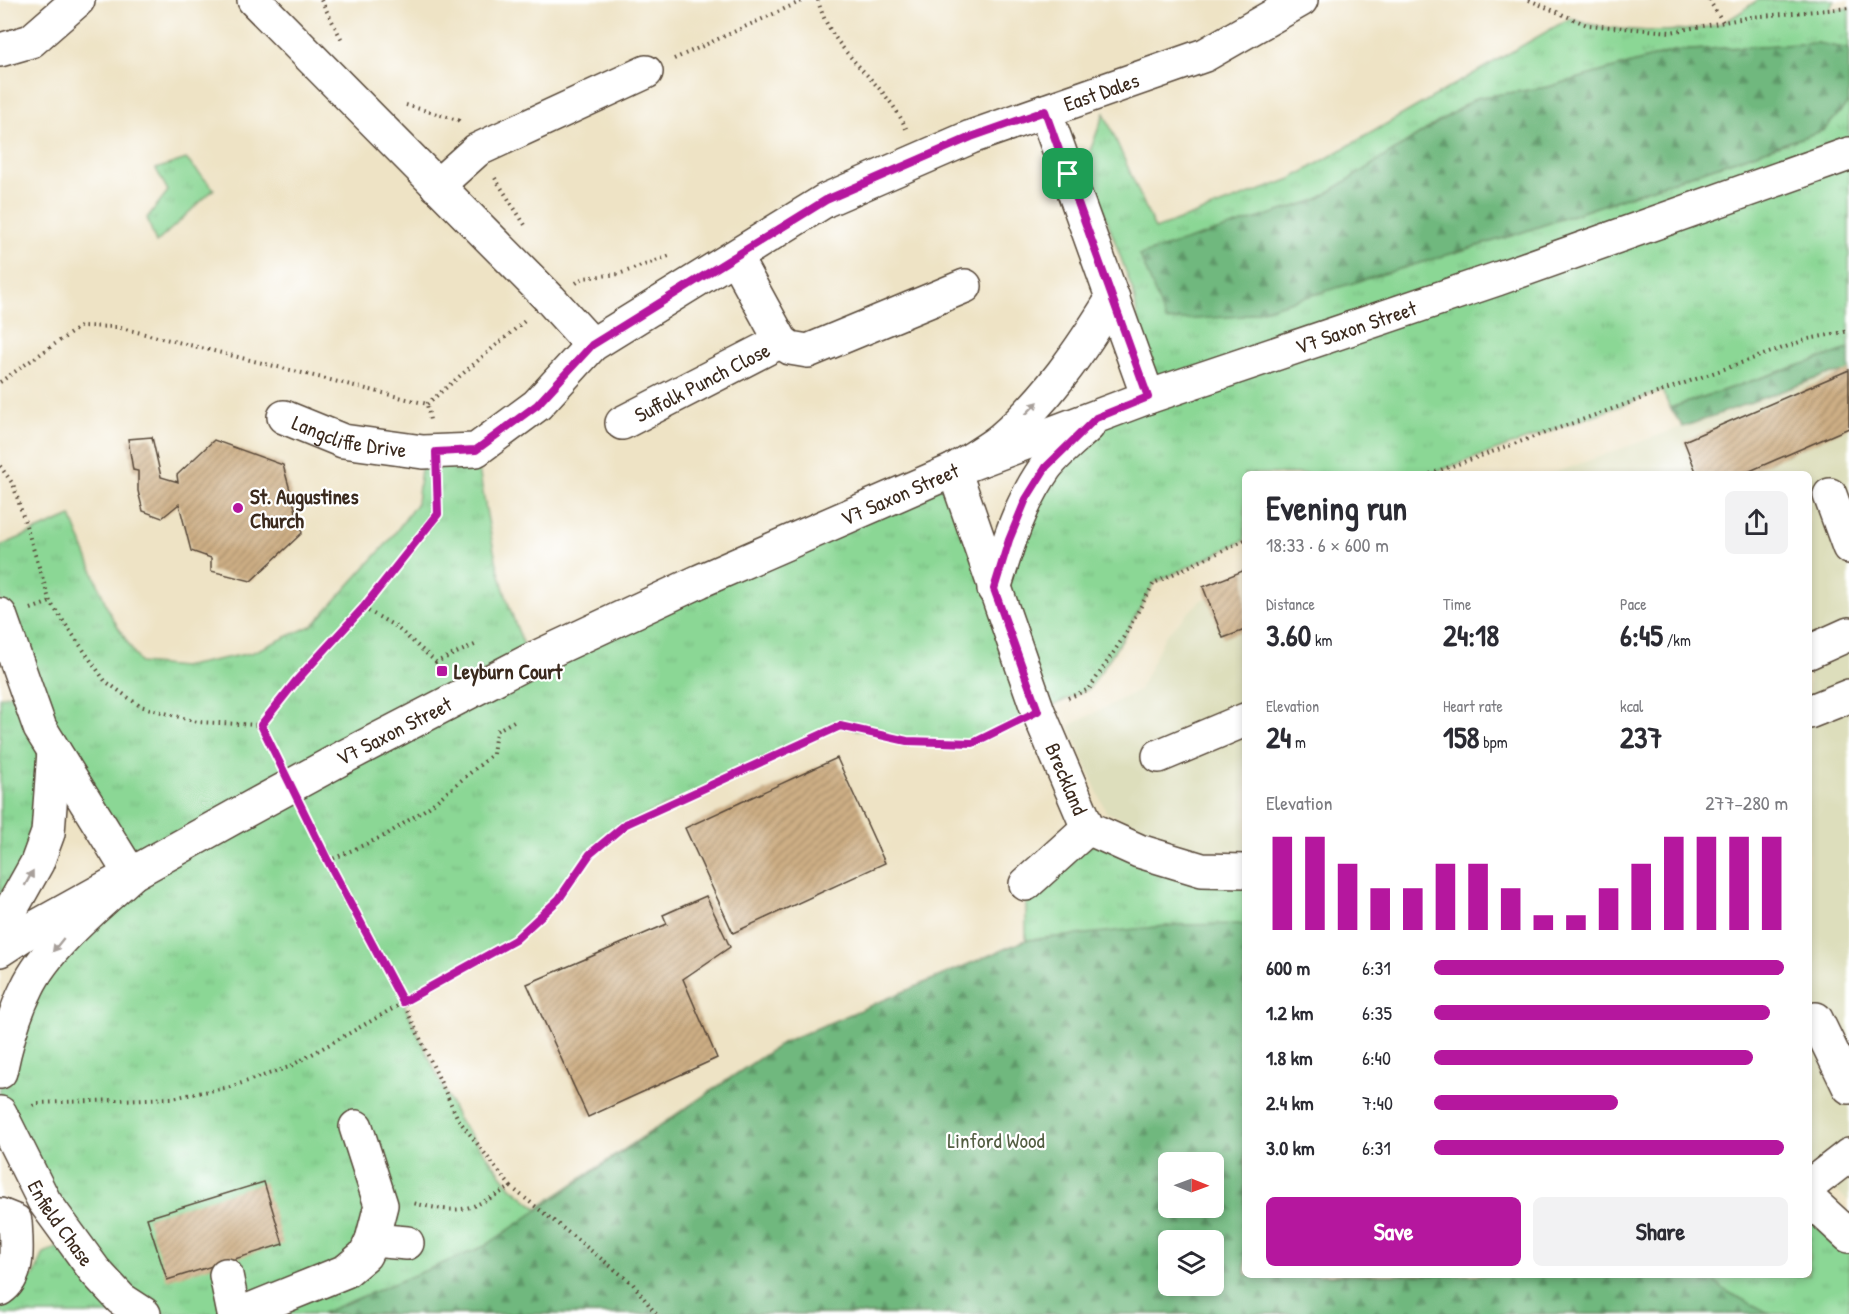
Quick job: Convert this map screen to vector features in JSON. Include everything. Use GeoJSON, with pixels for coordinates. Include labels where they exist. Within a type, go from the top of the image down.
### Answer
{"type":"FeatureCollection","features":[{"type":"Feature","properties":{"kind":"street"},"geometry":{"type":"LineString","coordinates":[[0,50],[31,41],[78,0]]}},
{"type":"Feature","properties":{"kind":"street","name":"East Dales"},"geometry":{"type":"LineString","coordinates":[[1148,397],[1045,111],[1205,55],[1301,0]]}},
{"type":"Feature","properties":{"kind":"street"},"geometry":{"type":"LineString","coordinates":[[265,4],[437,186],[592,345]]}},
{"type":"Feature","properties":{"kind":"street"},"geometry":{"type":"LineString","coordinates":[[437,186],[477,150],[646,72]]}},
{"type":"Feature","properties":{"kind":"street","name":"Langcliffe Drive"},"geometry":{"type":"LineString","coordinates":[[284,417],[343,441],[436,452],[476,450],[537,405],[592,345],[826,200],[971,137],[1045,111]]}},
{"type":"Feature","properties":{"kind":"street","name":"V7 Saxon Street"},"geometry":{"type":"LineString","coordinates":[[0,950],[243,812],[531,660],[679,591],[954,470],[1148,397],[1497,279],[1849,154]]}},
{"type":"Feature","properties":{"kind":"street","name":"Suffolk Punch Close"},"geometry":{"type":"LineString","coordinates":[[735,257],[781,341],[790,348],[808,351],[965,286]]}},
{"type":"Feature","properties":{"kind":"street"},"geometry":{"type":"LineString","coordinates":[[954,470],[999,440],[1039,400],[1077,357],[1113,298]]}},
{"type":"Feature","properties":{"kind":"street","name":"Suffolk Punch Close"},"geometry":{"type":"LineString","coordinates":[[622,423],[781,341]]}},
{"type":"Feature","properties":{"kind":"street"},"geometry":{"type":"LineString","coordinates":[[994,589],[1009,540],[1026,499],[1046,467],[1096,418]]}},
{"type":"Feature","properties":{"kind":"street","name":"Breckland"},"geometry":{"type":"LineString","coordinates":[[954,470],[1038,711],[1088,828],[1139,851],[1202,870],[1242,871]]}},
{"type":"Feature","properties":{"kind":"street"},"geometry":{"type":"LineString","coordinates":[[1830,495],[1849,547]]}},
{"type":"Feature","properties":{"kind":"street"},"geometry":{"type":"LineString","coordinates":[[0,615],[13,694],[40,728],[130,875],[61,941],[27,986],[5,1045],[0,1072]]}},
{"type":"Feature","properties":{"kind":"street"},"geometry":{"type":"LineString","coordinates":[[1812,651],[1849,634]]}},
{"type":"Feature","properties":{"kind":"street"},"geometry":{"type":"LineString","coordinates":[[1812,711],[1849,696]]}},
{"type":"Feature","properties":{"kind":"street"},"geometry":{"type":"LineString","coordinates":[[1159,756],[1242,721]]}},
{"type":"Feature","properties":{"kind":"street"},"geometry":{"type":"LineString","coordinates":[[0,929],[37,863],[48,833],[54,751]]}},
{"type":"Feature","properties":{"kind":"street"},"geometry":{"type":"LineString","coordinates":[[1026,884],[1088,828]]}},
{"type":"Feature","properties":{"kind":"street"},"geometry":{"type":"LineString","coordinates":[[1816,1019],[1849,1087]]}},
{"type":"Feature","properties":{"kind":"street","name":"Enfield Chase"},"geometry":{"type":"LineString","coordinates":[[4,1120],[44,1201],[95,1271],[121,1299],[144,1314]]}},
{"type":"Feature","properties":{"kind":"street"},"geometry":{"type":"LineString","coordinates":[[240,1314],[346,1271],[365,1255],[376,1227],[381,1205],[356,1127]]}},
{"type":"Feature","properties":{"kind":"street"},"geometry":{"type":"LineString","coordinates":[[1812,1184],[1849,1155]]}},
{"type":"Feature","properties":{"kind":"street"},"geometry":{"type":"LineString","coordinates":[[0,1289],[9,1283],[16,1258],[7,1218],[44,1201]]}},
{"type":"Feature","properties":{"kind":"street"},"geometry":{"type":"LineString","coordinates":[[1812,1202],[1849,1236]]}},
{"type":"Feature","properties":{"kind":"street"},"geometry":{"type":"LineString","coordinates":[[376,1227],[407,1243]]}},
{"type":"Feature","properties":{"kind":"street"},"geometry":{"type":"LineString","coordinates":[[226,1275],[234,1314]]}},
{"type":"Feature","properties":{"kind":"path"},"geometry":{"type":"LineString","coordinates":[[646,72],[804,0]]}},
{"type":"Feature","properties":{"kind":"path"},"geometry":{"type":"LineString","coordinates":[[818,0],[821,14],[843,51],[900,113],[919,160]]}},
{"type":"Feature","properties":{"kind":"path"},"geometry":{"type":"LineString","coordinates":[[1529,0],[1587,25],[1671,32],[1723,22],[1849,8]]}},
{"type":"Feature","properties":{"kind":"path"},"geometry":{"type":"LineString","coordinates":[[1709,0],[1712,9],[1723,22]]}},
{"type":"Feature","properties":{"kind":"path"},"geometry":{"type":"LineString","coordinates":[[0,382],[81,326],[117,327],[427,404],[436,452],[438,514],[363,608],[296,681],[261,725]]}},
{"type":"Feature","properties":{"kind":"path"},"geometry":{"type":"LineString","coordinates":[[1438,471],[1808,339],[1849,331]]}},
{"type":"Feature","properties":{"kind":"path"},"geometry":{"type":"LineString","coordinates":[[0,466],[13,484],[50,602],[105,681],[140,706],[197,722],[261,725]]}},
{"type":"Feature","properties":{"kind":"path"},"geometry":{"type":"LineString","coordinates":[[4,1120],[37,1103],[172,1098],[230,1087],[290,1067],[515,940],[559,899],[590,854],[626,824],[840,726],[907,741],[973,743],[1089,689],[1123,638],[1154,583],[1242,541]]}},
{"type":"Feature","properties":{"kind":"path"},"geometry":{"type":"LineString","coordinates":[[363,608],[395,626],[427,651],[436,662],[477,644]]}},
{"type":"Feature","properties":{"kind":"path"},"geometry":{"type":"LineString","coordinates":[[328,861],[386,835],[429,807],[493,754],[496,731],[514,721]]}},
{"type":"Feature","properties":{"kind":"path"},"geometry":{"type":"LineString","coordinates":[[261,725],[282,766]]}},
{"type":"Feature","properties":{"kind":"path"},"geometry":{"type":"LineString","coordinates":[[302,808],[403,1002],[458,1119],[511,1187],[633,1284],[656,1314]]}},
{"type":"Feature","properties":{"kind":"path"},"geometry":{"type":"LineString","coordinates":[[376,1227],[411,1203],[447,1211],[469,1209],[511,1187]]}},
{"type":"Feature","properties":{"kind":"shaded area"},"geometry":{"type":"Polygon","coordinates":[[[1849,372],[1849,1202],[1812,1170],[1812,471],[1559,471],[1826,375],[1849,372]]]}},
{"type":"Feature","properties":{"kind":"shaded area"},"geometry":{"type":"Polygon","coordinates":[[[1242,585],[1242,850],[1199,853],[1106,812],[1069,726],[1139,690],[1165,636],[1201,600],[1242,585]]]}},
{"type":"Feature","properties":{"kind":"green space"},"geometry":{"type":"Polygon","coordinates":[[[1758,0],[1835,0],[1829,10],[1849,8],[1849,49],[1817,43],[1674,51],[1548,87],[1476,98],[1317,200],[1140,255],[1242,316],[1514,235],[1824,130],[1849,102],[1849,349],[1670,408],[1662,391],[1438,471],[1242,471],[1242,541],[1154,583],[1123,638],[1089,689],[973,743],[907,741],[840,726],[626,824],[590,854],[559,899],[515,940],[403,1002],[458,1119],[511,1187],[537,1208],[782,1043],[1026,940],[1026,884],[1088,828],[1242,870],[1242,1278],[1812,1278],[1812,1202],[1849,1236],[1849,1314],[0,1314],[0,1289],[9,1283],[34,1276],[44,1253],[73,1241],[0,1127],[0,1072],[27,986],[130,875],[70,779],[50,807],[0,918],[0,697],[25,690],[0,615],[0,546],[71,516],[109,612],[140,663],[182,667],[251,653],[313,625],[389,541],[417,503],[423,452],[476,450],[502,584],[531,660],[954,470],[994,587],[1046,467],[1148,397],[1134,294],[1086,162],[1104,113],[1155,229],[1291,179],[1570,18],[1604,27],[1646,31],[1688,29],[1722,23],[1758,0]]]}},
{"type":"Feature","properties":{"kind":"green space"},"geometry":{"type":"Polygon","coordinates":[[[1817,43],[1849,49],[1849,102],[1824,130],[1514,235],[1242,316],[1166,321],[1140,255],[1317,200],[1476,98],[1548,87],[1674,51],[1817,43]]]}},
{"type":"Feature","properties":{"kind":"green space"},"geometry":{"type":"Polygon","coordinates":[[[186,159],[214,189],[156,243],[147,218],[168,191],[156,169],[186,159]]]}},
{"type":"Feature","properties":{"kind":"green space"},"geometry":{"type":"Polygon","coordinates":[[[1849,349],[1849,372],[1826,375],[1683,427],[1670,408],[1849,349]]]}},
{"type":"Feature","properties":{"kind":"green space","name":"Linford Wood"},"geometry":{"type":"Polygon","coordinates":[[[1242,924],[1242,1278],[1709,1278],[1728,1292],[1771,1314],[320,1314],[485,1246],[782,1043],[1026,940],[1176,925],[1242,924]]]}},
{"type":"Feature","properties":{"kind":"building"},"geometry":{"type":"Polygon","coordinates":[[[1849,370],[1849,428],[1750,471],[1696,471],[1684,441],[1849,370]]]}},
{"type":"Feature","properties":{"kind":"building","name":"St. Augustines Church"},"geometry":{"type":"Polygon","coordinates":[[[152,437],[161,477],[178,482],[177,475],[214,440],[283,465],[302,533],[251,581],[211,571],[211,558],[191,551],[179,504],[162,518],[143,511],[138,491],[138,471],[133,470],[128,439],[152,437]]]}},
{"type":"Feature","properties":{"kind":"building"},"geometry":{"type":"Polygon","coordinates":[[[1242,571],[1242,631],[1223,638],[1203,587],[1242,571]]]}},
{"type":"Feature","properties":{"kind":"building"},"geometry":{"type":"Polygon","coordinates":[[[837,758],[885,863],[733,933],[685,828],[837,758]]]}},
{"type":"Feature","properties":{"kind":"building"},"geometry":{"type":"Polygon","coordinates":[[[706,896],[730,947],[683,979],[717,1058],[588,1117],[527,984],[667,924],[663,915],[706,896]]]}},
{"type":"Feature","properties":{"kind":"building"},"geometry":{"type":"Polygon","coordinates":[[[264,1182],[283,1244],[167,1280],[147,1218],[264,1182]]]}},
{"type":"Feature","properties":{"kind":"place","name":"St. Augustines Church"},"geometry":{"type":"Point","coordinates":[238,508]}},
{"type":"Feature","properties":{"kind":"place","name":"Leyburn Court"},"geometry":{"type":"Point","coordinates":[442,671]}},
{"type":"Feature","properties":{"kind":"route"},"geometry":{"type":"LineString","coordinates":[[1045,111],[1068,174],[1148,397],[1096,418],[1046,467],[1026,499],[1009,540],[994,589],[1038,711],[973,743],[907,741],[840,726],[626,824],[590,854],[559,899],[515,940],[403,1002],[328,861],[261,725],[296,681],[363,608],[438,514],[436,452],[476,450],[537,405],[592,345],[826,200],[971,137],[1045,111]]}}]}
